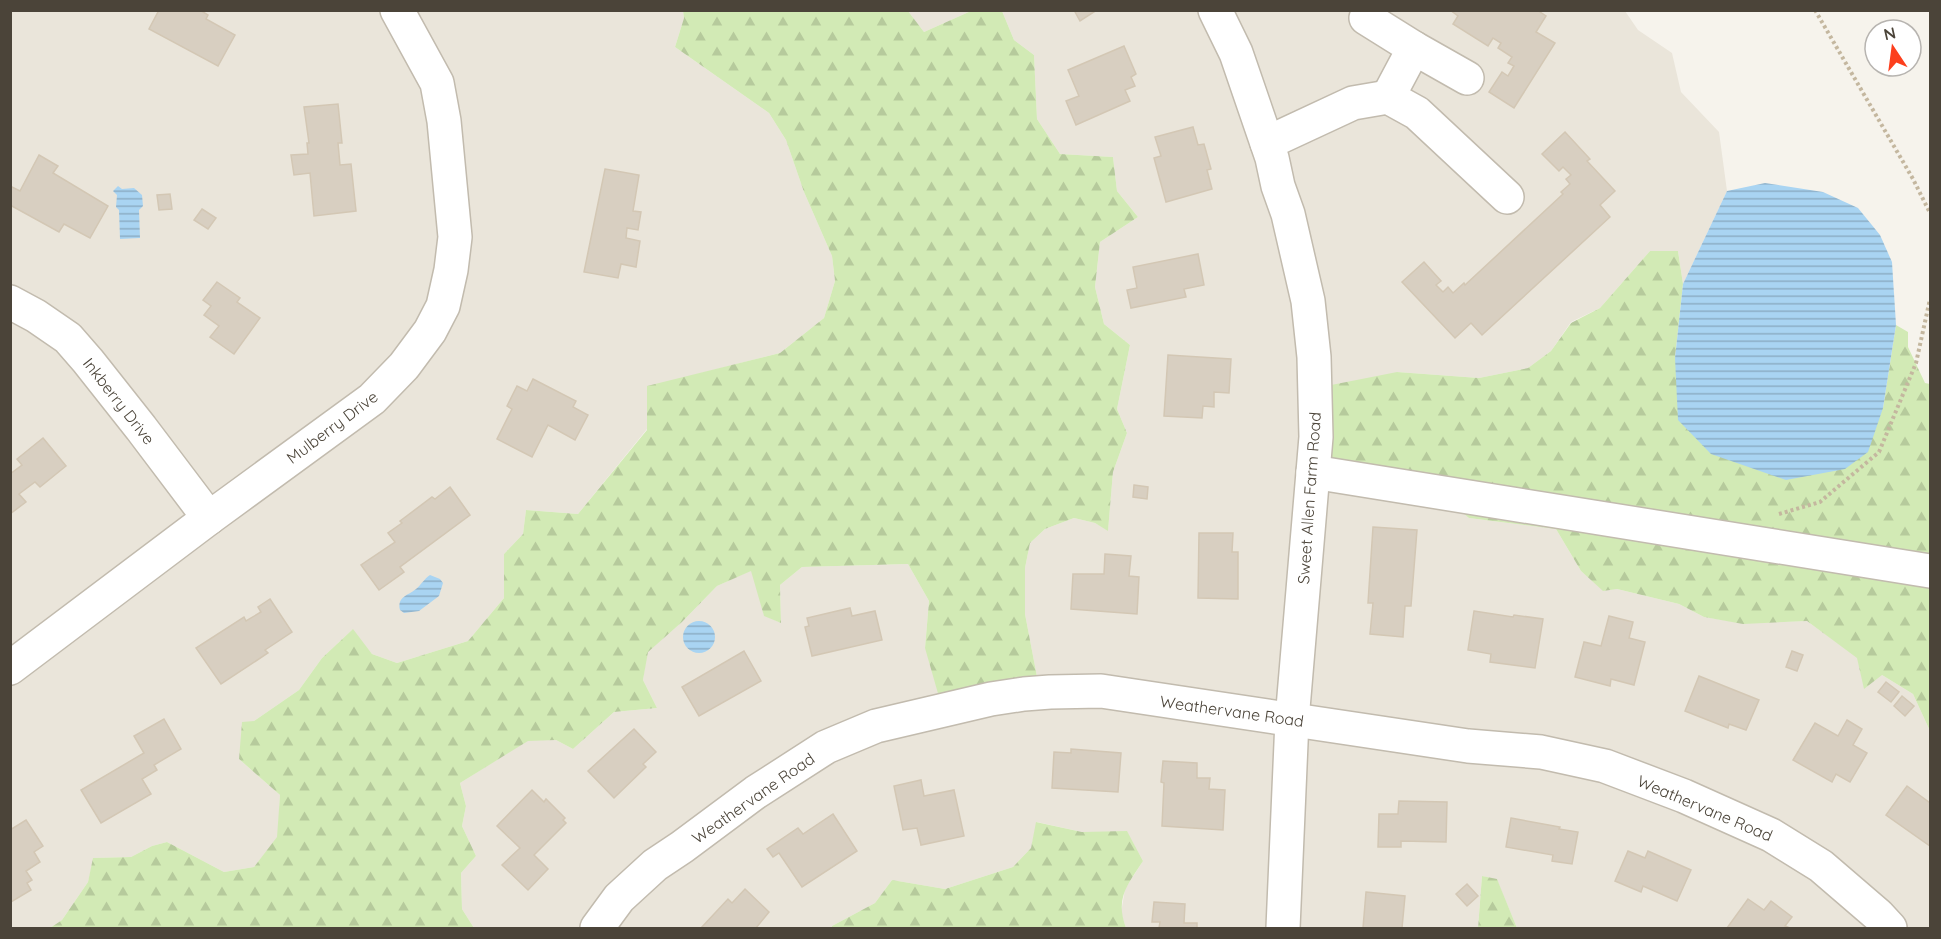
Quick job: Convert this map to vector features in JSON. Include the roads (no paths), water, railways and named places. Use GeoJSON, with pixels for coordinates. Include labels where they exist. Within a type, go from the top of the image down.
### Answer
{"type":"FeatureCollection","features":[{"type":"Feature","properties":{"kind":"street","name":"Mulberry Drive"},"geometry":{"type":"LineString","coordinates":[[10,668],[372,399],[404,366],[430,331],[443,306],[455,237],[444,121],[437,83],[397,10]]}},
{"type":"Feature","properties":{"kind":"street","name":"Sweet Allen Farm Road"},"geometry":{"type":"LineString","coordinates":[[1215,10],[1236,53],[1288,214],[1308,301],[1314,357],[1316,437],[1292,720],[1283,928]]}},
{"type":"Feature","properties":{"kind":"street"},"geometry":{"type":"LineString","coordinates":[[1366,18],[1467,78]]}},
{"type":"Feature","properties":{"kind":"street"},"geometry":{"type":"LineString","coordinates":[[1388,98],[1414,48]]}},
{"type":"Feature","properties":{"kind":"street"},"geometry":{"type":"LineString","coordinates":[[1267,144],[1353,103],[1388,98],[1417,113],[1507,197]]}},
{"type":"Feature","properties":{"kind":"street","name":"Inkberry Drive"},"geometry":{"type":"LineString","coordinates":[[10,303],[36,316],[68,338],[115,394],[209,518]]}},
{"type":"Feature","properties":{"kind":"street"},"geometry":{"type":"LineString","coordinates":[[1313,472],[1930,571]]}},
{"type":"Feature","properties":{"kind":"street","name":"Weathervane Road"},"geometry":{"type":"LineString","coordinates":[[597,928],[619,898],[654,865],[756,792],[826,747],[876,726],[991,699],[1050,692],[1101,691],[1468,746],[1541,752],[1605,766],[1684,796],[1771,835],[1821,866],[1890,928]]}},
{"type":"Feature","properties":{"kind":"water"},"geometry":{"type":"Polygon","coordinates":[[[1765,183],[1823,192],[1858,208],[1880,235],[1892,262],[1896,325],[1883,408],[1868,452],[1845,469],[1786,480],[1711,454],[1678,420],[1675,358],[1683,284],[1727,191],[1765,183]]]}},
{"type":"Feature","properties":{"kind":"water"},"geometry":{"type":"Polygon","coordinates":[[[118,186],[122,189],[134,188],[142,195],[143,206],[139,210],[140,238],[120,239],[119,210],[116,207],[117,195],[113,191],[118,186]]]}},
{"type":"Feature","properties":{"kind":"water"},"geometry":{"type":"Polygon","coordinates":[[[430,575],[440,579],[443,583],[439,596],[419,611],[404,613],[400,610],[401,599],[416,589],[430,575]]]}},
{"type":"Feature","properties":{"kind":"water"},"geometry":{"type":"Polygon","coordinates":[[[699,621],[710,626],[715,637],[710,648],[699,653],[688,648],[683,637],[688,626],[699,621]]]}}]}
